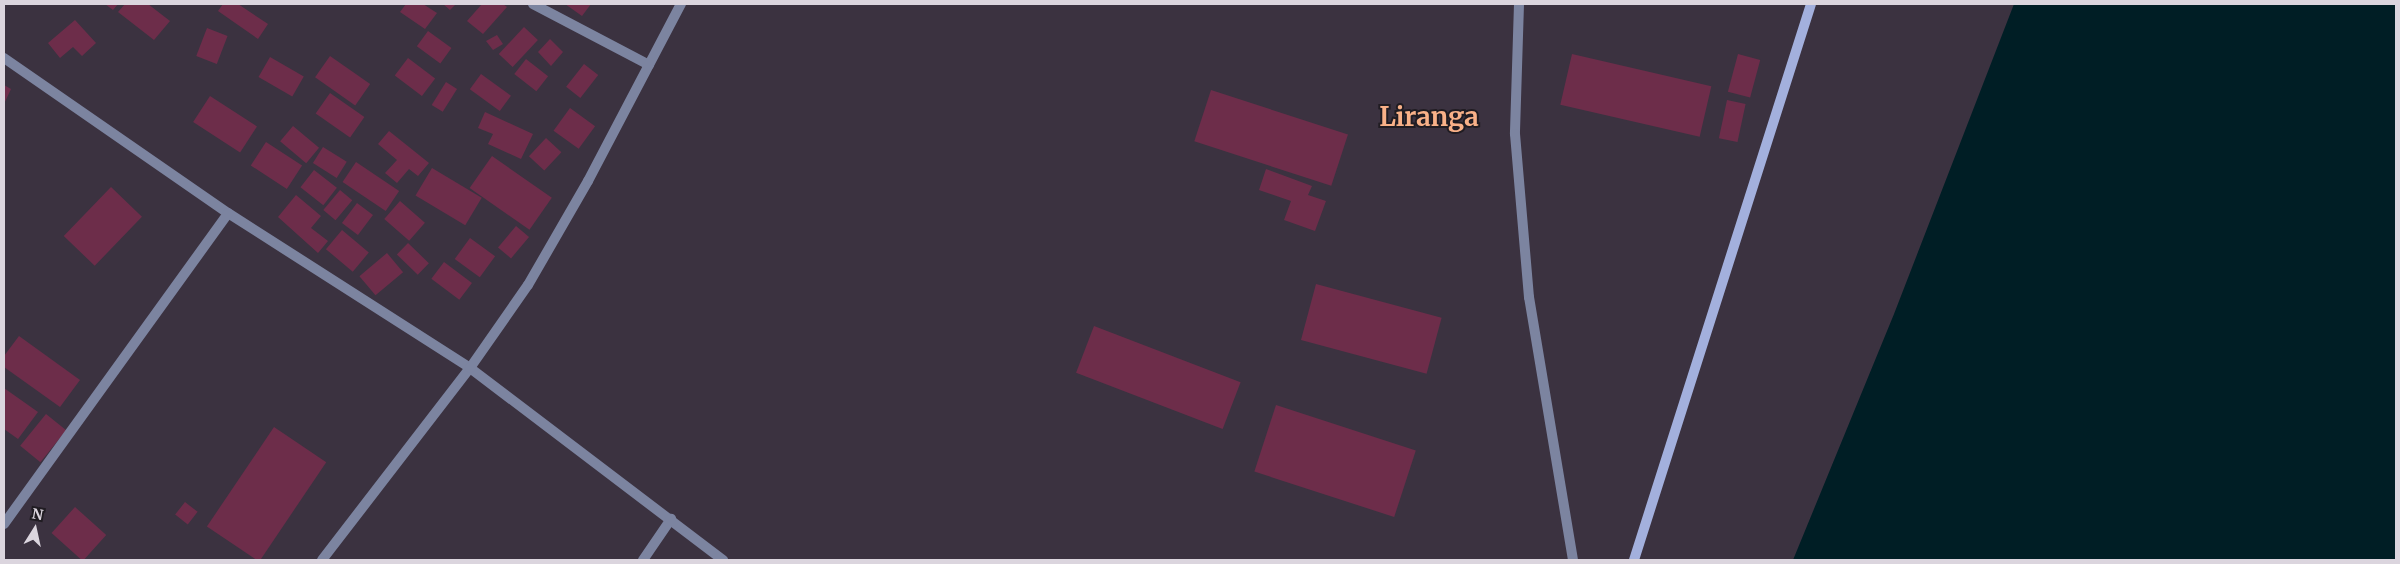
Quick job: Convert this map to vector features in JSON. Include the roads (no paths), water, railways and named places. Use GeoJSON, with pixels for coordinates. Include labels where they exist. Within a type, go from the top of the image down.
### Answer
{"type":"FeatureCollection","features":[{"type":"Feature","properties":{"kind":"main road"},"geometry":{"type":"LineString","coordinates":[[1634,560],[1810,4]]}},
{"type":"Feature","properties":{"kind":"street"},"geometry":{"type":"LineString","coordinates":[[533,4],[649,65]]}},
{"type":"Feature","properties":{"kind":"street"},"geometry":{"type":"LineString","coordinates":[[322,560],[470,368],[528,285],[681,4]]}},
{"type":"Feature","properties":{"kind":"street"},"geometry":{"type":"LineString","coordinates":[[1519,4],[1515,134],[1529,297],[1573,560]]}},
{"type":"Feature","properties":{"kind":"street"},"geometry":{"type":"LineString","coordinates":[[4,58],[228,213],[470,368],[723,560]]}},
{"type":"Feature","properties":{"kind":"street"},"geometry":{"type":"LineString","coordinates":[[4,524],[228,213]]}},
{"type":"Feature","properties":{"kind":"street"},"geometry":{"type":"LineString","coordinates":[[643,560],[671,519]]}},
{"type":"Feature","properties":{"kind":"district","name":"Liranga"},"geometry":{"type":"Point","coordinates":[1429,117]}}]}
